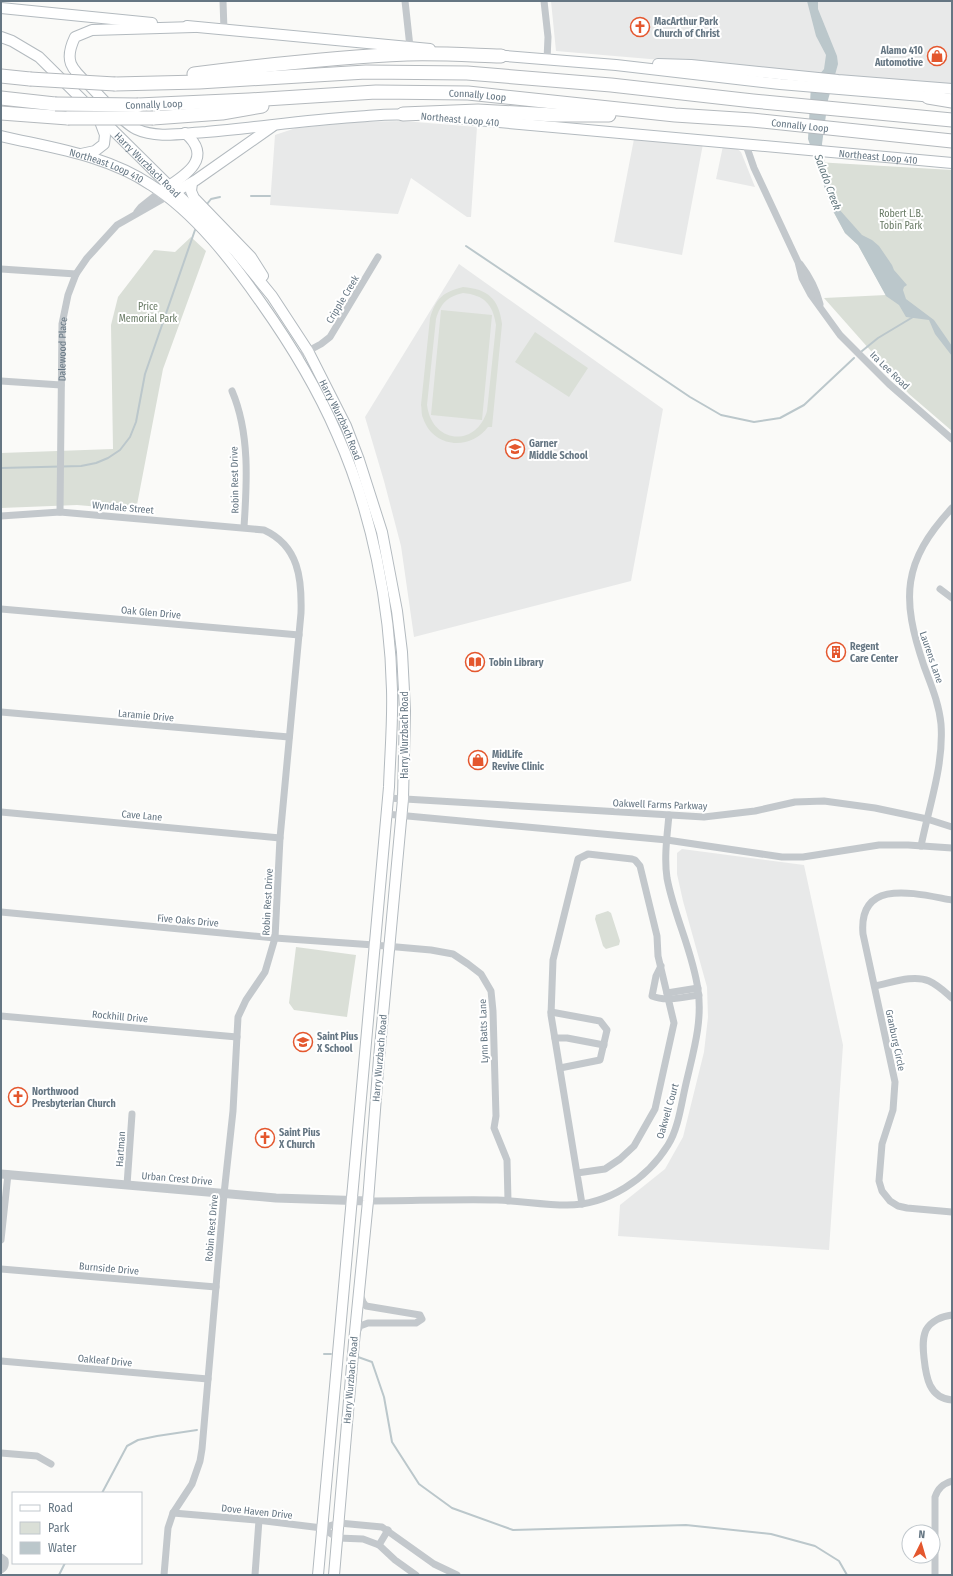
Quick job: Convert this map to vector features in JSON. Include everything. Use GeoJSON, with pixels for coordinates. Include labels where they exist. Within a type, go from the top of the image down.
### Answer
{"type":"FeatureCollection","features":[{"type":"Feature","properties":{"kind":"highway"},"geometry":{"type":"LineString","coordinates":[[115,84],[255,66],[379,55],[409,54],[501,56]]}},
{"type":"Feature","properties":{"kind":"highway","name":"Connally Loop"},"geometry":{"type":"LineString","coordinates":[[1,76],[115,84],[200,82],[366,72],[434,72],[573,82],[952,120]]}},
{"type":"Feature","properties":{"kind":"highway","name":"Connally Loop"},"geometry":{"type":"LineString","coordinates":[[1,98],[55,104],[138,105],[376,92],[468,93],[675,115],[752,120],[952,141]]}},
{"type":"Feature","properties":{"kind":"highway"},"geometry":{"type":"LineString","coordinates":[[1,113],[68,118],[153,118],[222,113],[327,95]]}},
{"type":"Feature","properties":{"kind":"highway"},"geometry":{"type":"LineString","coordinates":[[928,97],[952,100]]}},
{"type":"Feature","properties":{"kind":"highway"},"geometry":{"type":"LineString","coordinates":[[403,114],[478,111],[555,115],[675,115]]}},
{"type":"Feature","properties":{"kind":"main road"},"geometry":{"type":"LineString","coordinates":[[1,8],[501,56],[616,65],[928,97]]}},
{"type":"Feature","properties":{"kind":"main road"},"geometry":{"type":"LineString","coordinates":[[194,27],[92,30],[75,37],[70,47],[68,59],[73,70],[118,115],[136,129],[152,133],[185,133],[274,124]]}},
{"type":"Feature","properties":{"kind":"main road","name":"Harry Wurzbach Road"},"geometry":{"type":"LineString","coordinates":[[1,37],[12,41],[39,57],[96,112],[223,252],[259,299],[297,357],[326,410],[349,465],[359,494],[377,562],[387,624],[392,688],[393,711],[388,798],[318,1575]]}},
{"type":"Feature","properties":{"kind":"main road"},"geometry":{"type":"LineString","coordinates":[[616,65],[691,65],[838,80],[952,89]]}},
{"type":"Feature","properties":{"kind":"main road"},"geometry":{"type":"LineString","coordinates":[[77,154],[95,151],[104,144],[104,131],[96,112]]}},
{"type":"Feature","properties":{"kind":"main road","name":"Northeast Loop 410"},"geometry":{"type":"LineString","coordinates":[[1,136],[102,161],[168,191],[192,183],[274,124],[333,118],[403,114],[578,128],[775,148],[952,163]]}},
{"type":"Feature","properties":{"kind":"main road"},"geometry":{"type":"LineString","coordinates":[[168,191],[192,169],[197,162],[198,156],[196,144],[185,133]]}},
{"type":"Feature","properties":{"kind":"main road"},"geometry":{"type":"LineString","coordinates":[[192,183],[191,191],[194,198],[251,258],[262,273],[272,296]]}},
{"type":"Feature","properties":{"kind":"main road","name":"Harry Wurzbach Road"},"geometry":{"type":"LineString","coordinates":[[168,191],[236,252],[272,296],[308,351],[346,426],[359,460],[382,532],[401,638],[405,711],[402,815],[378,1066],[368,1201],[354,1337],[334,1575]]}},
{"type":"Feature","properties":{"kind":"street"},"geometry":{"type":"LineString","coordinates":[[223,1],[224,30]]}},
{"type":"Feature","properties":{"kind":"street"},"geometry":{"type":"LineString","coordinates":[[405,1],[410,47]]}},
{"type":"Feature","properties":{"kind":"street"},"geometry":{"type":"LineString","coordinates":[[544,1],[548,37],[547,60]]}},
{"type":"Feature","properties":{"kind":"street","name":"Ira Lee Road"},"geometry":{"type":"LineString","coordinates":[[746,145],[758,177],[798,262],[802,278],[811,295],[836,330],[849,345],[889,384],[952,440]]}},
{"type":"Feature","properties":{"kind":"street","name":"Dalewood Place"},"geometry":{"type":"LineString","coordinates":[[60,512],[62,324],[68,295],[76,274],[87,258],[117,225],[136,214],[141,207],[168,191]]}},
{"type":"Feature","properties":{"kind":"street","name":"Cripple Creek"},"geometry":{"type":"LineString","coordinates":[[297,357],[330,337],[378,257]]}},
{"type":"Feature","properties":{"kind":"street"},"geometry":{"type":"LineString","coordinates":[[1,269],[76,274]]}},
{"type":"Feature","properties":{"kind":"street"},"geometry":{"type":"LineString","coordinates":[[1,382],[61,385]]}},
{"type":"Feature","properties":{"kind":"street","name":"Robin Rest Drive"},"geometry":{"type":"LineString","coordinates":[[164,1575],[168,1528],[173,1513],[192,1484],[200,1461],[233,1111],[238,1017],[241,1008],[265,972],[275,938],[280,838],[302,600],[298,570],[293,555],[284,542],[264,530],[244,527],[246,458],[236,401],[232,391]]}},
{"type":"Feature","properties":{"kind":"street"},"geometry":{"type":"LineString","coordinates":[[349,465],[359,460]]}},
{"type":"Feature","properties":{"kind":"street","name":"Laurens Lane"},"geometry":{"type":"LineString","coordinates":[[921,846],[940,762],[942,747],[941,722],[935,693],[914,637],[909,600],[910,583],[914,567],[927,538],[952,508]]}},
{"type":"Feature","properties":{"kind":"street","name":"Wyndale Street"},"geometry":{"type":"LineString","coordinates":[[1,516],[60,512],[244,527]]}},
{"type":"Feature","properties":{"kind":"street"},"geometry":{"type":"LineString","coordinates":[[382,590],[393,588]]}},
{"type":"Feature","properties":{"kind":"street"},"geometry":{"type":"LineString","coordinates":[[940,589],[952,598]]}},
{"type":"Feature","properties":{"kind":"street","name":"Oak Glen Drive"},"geometry":{"type":"LineString","coordinates":[[1,609],[299,635]]}},
{"type":"Feature","properties":{"kind":"street"},"geometry":{"type":"LineString","coordinates":[[392,688],[404,687]]}},
{"type":"Feature","properties":{"kind":"street"},"geometry":{"type":"LineString","coordinates":[[393,711],[405,711]]}},
{"type":"Feature","properties":{"kind":"street","name":"Laramie Drive"},"geometry":{"type":"LineString","coordinates":[[1,712],[289,737]]}},
{"type":"Feature","properties":{"kind":"street","name":"Oakwell Farms Parkway"},"geometry":{"type":"LineString","coordinates":[[388,798],[704,817],[726,815],[795,802],[824,801],[875,808],[927,819],[952,827]]}},
{"type":"Feature","properties":{"kind":"street","name":"Cave Lane"},"geometry":{"type":"LineString","coordinates":[[1,812],[280,838]]}},
{"type":"Feature","properties":{"kind":"street"},"geometry":{"type":"LineString","coordinates":[[386,814],[667,840],[782,857],[803,857],[879,845],[952,848]]}},
{"type":"Feature","properties":{"kind":"street","name":"Oakwell Court"},"geometry":{"type":"LineString","coordinates":[[368,1201],[508,1201],[567,1205],[590,1203],[607,1197],[632,1184],[646,1173],[669,1144],[680,1110],[696,1036],[699,1011],[698,992],[667,878],[666,858],[669,816]]}},
{"type":"Feature","properties":{"kind":"street"},"geometry":{"type":"LineString","coordinates":[[577,1173],[605,1169],[620,1159],[634,1146],[654,1109],[674,1023],[658,956],[657,936],[640,866],[635,860],[632,859],[588,854],[578,858],[553,960],[551,1012],[582,1204]]}},
{"type":"Feature","properties":{"kind":"street","name":"Granburg Circle"},"geometry":{"type":"LineString","coordinates":[[952,900],[919,895],[891,893],[881,896],[870,903],[864,911],[862,921],[863,934],[895,1082],[893,1110],[882,1144],[879,1182],[882,1191],[890,1201],[898,1206],[952,1212]]}},
{"type":"Feature","properties":{"kind":"street","name":"Five Oaks Drive"},"geometry":{"type":"LineString","coordinates":[[1,912],[275,938],[374,945]]}},
{"type":"Feature","properties":{"kind":"street","name":"Lynn Batts Lane"},"geometry":{"type":"LineString","coordinates":[[374,945],[431,950],[453,954],[474,969],[489,986],[493,1011],[496,1116],[494,1128],[507,1160],[508,1201]]}},
{"type":"Feature","properties":{"kind":"street"},"geometry":{"type":"LineString","coordinates":[[660,966],[656,976],[652,996],[658,999],[668,996],[698,992]]}},
{"type":"Feature","properties":{"kind":"street"},"geometry":{"type":"LineString","coordinates":[[875,986],[918,978],[927,980],[936,985],[952,998]]}},
{"type":"Feature","properties":{"kind":"street"},"geometry":{"type":"LineString","coordinates":[[551,1012],[600,1020],[607,1030],[600,1060],[560,1068]]}},
{"type":"Feature","properties":{"kind":"street","name":"Rockhill Drive"},"geometry":{"type":"LineString","coordinates":[[1,1016],[237,1037]]}},
{"type":"Feature","properties":{"kind":"street"},"geometry":{"type":"LineString","coordinates":[[554,1038],[566,1038],[604,1045]]}},
{"type":"Feature","properties":{"kind":"street","name":"Hartman"},"geometry":{"type":"LineString","coordinates":[[127,1185],[132,1114]]}},
{"type":"Feature","properties":{"kind":"street"},"geometry":{"type":"LineString","coordinates":[[1,1240],[4,1174]]}},
{"type":"Feature","properties":{"kind":"street","name":"Urban Crest Drive"},"geometry":{"type":"LineString","coordinates":[[4,1174],[276,1198],[352,1199],[368,1201]]}},
{"type":"Feature","properties":{"kind":"street","name":"Burnside Drive"},"geometry":{"type":"LineString","coordinates":[[1,1269],[216,1287]]}},
{"type":"Feature","properties":{"kind":"street"},"geometry":{"type":"LineString","coordinates":[[354,1337],[360,1326],[368,1323],[416,1323],[422,1319],[420,1315],[366,1306],[362,1302],[359,1289]]}},
{"type":"Feature","properties":{"kind":"street"},"geometry":{"type":"LineString","coordinates":[[391,1322],[392,1311]]}},
{"type":"Feature","properties":{"kind":"street"},"geometry":{"type":"LineString","coordinates":[[952,1315],[941,1317],[933,1322],[927,1329],[923,1348],[928,1384],[938,1395],[952,1400]]}},
{"type":"Feature","properties":{"kind":"street","name":"Oakleaf Drive"},"geometry":{"type":"LineString","coordinates":[[1,1361],[208,1379]]}},
{"type":"Feature","properties":{"kind":"street"},"geometry":{"type":"LineString","coordinates":[[1,1453],[37,1456],[51,1464]]}},
{"type":"Feature","properties":{"kind":"street"},"geometry":{"type":"LineString","coordinates":[[935,1575],[935,1497],[938,1489],[952,1481]]}},
{"type":"Feature","properties":{"kind":"street","name":"Dove Haven Drive"},"geometry":{"type":"LineString","coordinates":[[173,1513],[259,1520],[322,1528],[339,1523]]}},
{"type":"Feature","properties":{"kind":"street"},"geometry":{"type":"LineString","coordinates":[[255,1575],[259,1520]]}},
{"type":"Feature","properties":{"kind":"street"},"geometry":{"type":"LineString","coordinates":[[339,1523],[364,1525],[388,1530],[434,1564],[457,1575]]}},
{"type":"Feature","properties":{"kind":"street"},"geometry":{"type":"LineString","coordinates":[[363,1539],[364,1525]]}},
{"type":"Feature","properties":{"kind":"street"},"geometry":{"type":"LineString","coordinates":[[322,1528],[338,1538],[363,1539],[379,1545],[395,1560],[416,1575]]}},
{"type":"Feature","properties":{"kind":"street"},"geometry":{"type":"LineString","coordinates":[[379,1545],[388,1530]]}},
{"type":"Feature","properties":{"kind":"street"},"geometry":{"type":"LineString","coordinates":[[1,1557],[6,1560],[6,1564],[1,1570]]}},
{"type":"Feature","properties":{"kind":"shaded area"},"geometry":{"type":"Polygon","coordinates":[[[551,1],[952,1],[952,85],[556,51],[551,1]]]}},
{"type":"Feature","properties":{"kind":"shaded area"},"geometry":{"type":"Polygon","coordinates":[[[403,121],[477,127],[471,217],[467,217],[411,178],[398,214],[270,205],[275,135],[296,128],[356,122],[403,121]]]}},
{"type":"Feature","properties":{"kind":"shaded area"},"geometry":{"type":"Polygon","coordinates":[[[634,139],[703,144],[682,255],[614,242],[634,139]]]}},
{"type":"Feature","properties":{"kind":"shaded area"},"geometry":{"type":"Polygon","coordinates":[[[723,146],[735,147],[741,152],[755,187],[716,179],[723,146]]]}},
{"type":"Feature","properties":{"kind":"shaded area","name":"Garner Middle School"},"geometry":{"type":"Polygon","coordinates":[[[459,264],[663,409],[631,581],[414,637],[401,546],[365,417],[459,264]]]}},
{"type":"Feature","properties":{"kind":"shaded area"},"geometry":{"type":"Polygon","coordinates":[[[682,849],[804,865],[843,1045],[829,1250],[618,1236],[620,1205],[665,1169],[683,1137],[704,1052],[708,1017],[707,987],[677,874],[677,853],[682,849]]]}},
{"type":"Feature","properties":{"kind":"green space","name":"Robert L.B. Tobin Park"},"geometry":{"type":"Polygon","coordinates":[[[816,162],[952,170],[952,431],[909,394],[824,298],[886,295],[858,245],[845,233],[832,209],[816,162]]]}},
{"type":"Feature","properties":{"kind":"green space","name":"Price Memorial Park"},"geometry":{"type":"Polygon","coordinates":[[[191,237],[206,251],[163,369],[136,510],[77,505],[1,508],[1,453],[113,449],[111,325],[118,297],[154,250],[175,252],[191,237]]]}},
{"type":"Feature","properties":{"kind":"green space"},"geometry":{"type":"Polygon","coordinates":[[[463,287],[479,290],[491,297],[498,308],[502,324],[492,427],[488,427],[472,440],[462,443],[452,443],[435,435],[428,428],[422,416],[421,405],[432,311],[441,297],[450,291],[463,287]],[[463,293],[453,296],[445,302],[436,319],[427,405],[431,418],[437,428],[445,434],[455,436],[464,436],[474,431],[481,423],[487,411],[496,325],[495,318],[490,306],[482,298],[463,293]]]}},
{"type":"Feature","properties":{"kind":"green space"},"geometry":{"type":"Polygon","coordinates":[[[441,310],[492,315],[482,420],[431,415],[441,310]]]}},
{"type":"Feature","properties":{"kind":"green space"},"geometry":{"type":"Polygon","coordinates":[[[535,332],[588,368],[569,397],[515,362],[535,332]]]}},
{"type":"Feature","properties":{"kind":"green space"},"geometry":{"type":"Polygon","coordinates":[[[608,911],[611,913],[620,941],[619,945],[606,949],[603,946],[595,919],[596,915],[608,911]]]}},
{"type":"Feature","properties":{"kind":"green space"},"geometry":{"type":"Polygon","coordinates":[[[296,947],[356,955],[347,1017],[294,1010],[289,1003],[296,947]]]}},
{"type":"Feature","properties":{"kind":"water","name":"Salado Creek"},"geometry":{"type":"Polygon","coordinates":[[[807,1],[818,1],[818,9],[837,56],[838,64],[828,100],[822,144],[825,166],[838,208],[862,235],[872,240],[879,246],[894,270],[907,285],[903,290],[906,299],[934,320],[952,346],[952,356],[935,334],[929,320],[906,317],[899,305],[886,296],[858,245],[845,233],[832,209],[808,139],[811,85],[824,69],[826,55],[816,36],[807,1]]]}},
{"type":"Feature","properties":{"kind":"waterway"},"geometry":{"type":"LineString","coordinates":[[251,196],[270,196]]}},
{"type":"Feature","properties":{"kind":"waterway"},"geometry":{"type":"LineString","coordinates":[[207,204],[211,199],[220,197]]}},
{"type":"Feature","properties":{"kind":"waterway"},"geometry":{"type":"LineString","coordinates":[[1,468],[81,466],[96,463],[108,458],[120,450],[130,437],[136,422],[145,374],[195,230]]}},
{"type":"Feature","properties":{"kind":"waterway"},"geometry":{"type":"LineString","coordinates":[[466,246],[690,397],[721,415],[754,422],[780,418],[804,405],[854,358]]}},
{"type":"Feature","properties":{"kind":"waterway"},"geometry":{"type":"LineString","coordinates":[[862,351],[878,338],[913,317]]}},
{"type":"Feature","properties":{"kind":"waterway"},"geometry":{"type":"LineString","coordinates":[[324,1354],[331,1354]]}},
{"type":"Feature","properties":{"kind":"waterway"},"geometry":{"type":"LineString","coordinates":[[358,1357],[372,1362],[384,1397],[392,1442],[419,1484],[452,1508],[513,1530],[686,1525],[771,1534],[815,1546],[839,1561],[847,1575]]}},
{"type":"Feature","properties":{"kind":"waterway"},"geometry":{"type":"LineString","coordinates":[[103,1492],[127,1446],[138,1440],[197,1430]]}},
{"type":"Feature","properties":{"kind":"waterway"},"geometry":{"type":"LineString","coordinates":[[59,1575],[64,1564]]}},
{"type":"Feature","properties":{"kind":"place","name":"MacArthur Park Church of Christ"},"geometry":{"type":"Point","coordinates":[640,27]}},
{"type":"Feature","properties":{"kind":"place","name":"Alamo 410 Automotive"},"geometry":{"type":"Point","coordinates":[937,56]}},
{"type":"Feature","properties":{"kind":"place","name":"Garner Middle School"},"geometry":{"type":"Point","coordinates":[515,449]}},
{"type":"Feature","properties":{"kind":"place","name":"Regent Care Center"},"geometry":{"type":"Point","coordinates":[836,652]}},
{"type":"Feature","properties":{"kind":"place","name":"Tobin Library"},"geometry":{"type":"Point","coordinates":[475,662]}},
{"type":"Feature","properties":{"kind":"place","name":"MidLife Revive Clinic"},"geometry":{"type":"Point","coordinates":[478,760]}},
{"type":"Feature","properties":{"kind":"place","name":"Saint Pius X School"},"geometry":{"type":"Point","coordinates":[303,1042]}},
{"type":"Feature","properties":{"kind":"place","name":"Northwood Presbyterian Church"},"geometry":{"type":"Point","coordinates":[18,1097]}},
{"type":"Feature","properties":{"kind":"place","name":"Saint Pius X Church"},"geometry":{"type":"Point","coordinates":[265,1138]}}]}
